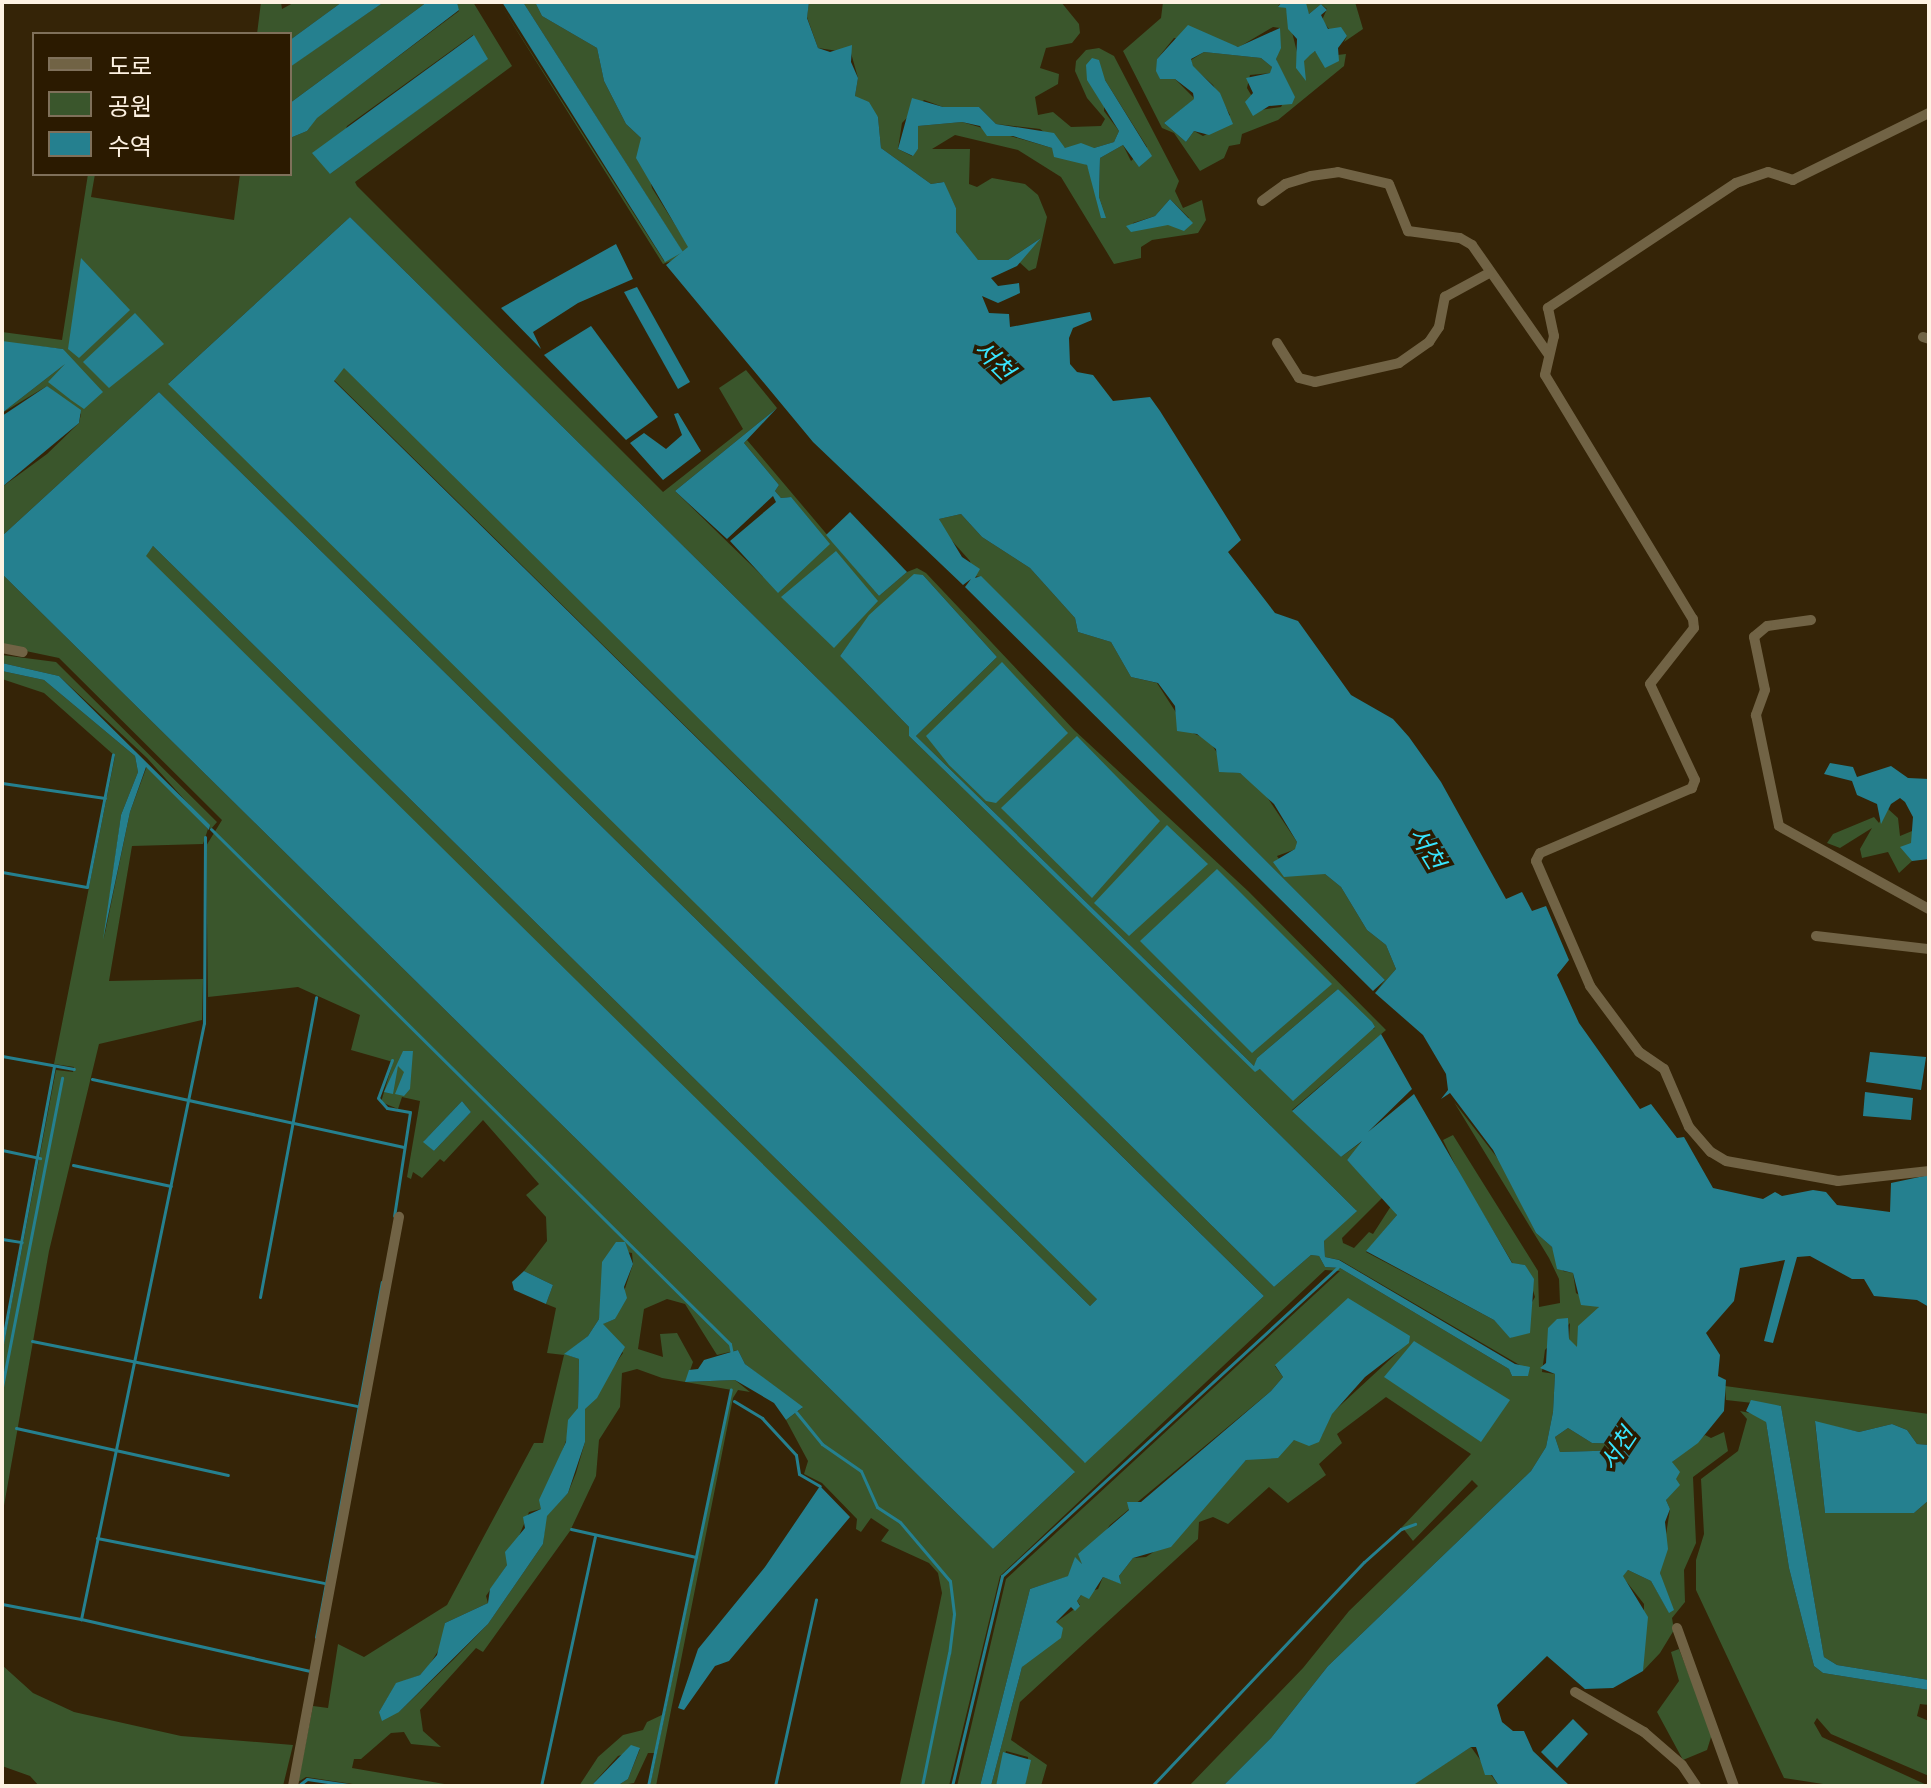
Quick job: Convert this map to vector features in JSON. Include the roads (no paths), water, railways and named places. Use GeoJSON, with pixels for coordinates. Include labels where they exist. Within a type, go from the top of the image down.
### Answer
{"type":"FeatureCollection","features":[{"type":"Feature","properties":{"kind":"street"},"geometry":{"type":"LineString","coordinates":[[1929,113],[1793,180],[1768,172],[1736,183],[1554,300],[1548,308],[1554,336],[1545,375],[1693,619],[1694,628],[1650,684],[1695,780],[1692,788],[1540,853],[1536,861],[1569,944],[1590,986],[1639,1052],[1664,1069],[1689,1127],[1711,1152],[1726,1161],[1838,1181],[1929,1171]]}},
{"type":"Feature","properties":{"kind":"street"},"geometry":{"type":"LineString","coordinates":[[1262,201],[1285,184],[1311,176],[1338,172],[1379,180],[1394,191],[1408,231],[1466,240],[1549,355]]}},
{"type":"Feature","properties":{"kind":"street"},"geometry":{"type":"LineString","coordinates":[[1277,343],[1299,378],[1315,382],[1399,363],[1429,342],[1439,327],[1445,297],[1489,273]]}},
{"type":"Feature","properties":{"kind":"street"},"geometry":{"type":"LineString","coordinates":[[1811,620],[1767,626],[1754,637],[1765,690],[1756,715],[1779,826],[1929,909]]}},
{"type":"Feature","properties":{"kind":"street"},"geometry":{"type":"LineString","coordinates":[[2,648],[23,652]]}},
{"type":"Feature","properties":{"kind":"street"},"geometry":{"type":"LineString","coordinates":[[1816,936],[1929,949]]}},
{"type":"Feature","properties":{"kind":"street"},"geometry":{"type":"LineString","coordinates":[[293,1786],[399,1217]]}},
{"type":"Feature","properties":{"kind":"street"},"geometry":{"type":"LineString","coordinates":[[1677,1628],[1734,1786]]}},
{"type":"Feature","properties":{"kind":"street"},"geometry":{"type":"LineString","coordinates":[[1575,1692],[1654,1739],[1696,1786]]}},
{"type":"Feature","properties":{"kind":"water"},"geometry":{"type":"Polygon","coordinates":[[[342,2],[384,2],[292,66],[292,39],[342,2]]]}},
{"type":"Feature","properties":{"kind":"water"},"geometry":{"type":"Polygon","coordinates":[[[427,2],[457,2],[459,10],[317,118],[307,131],[292,137],[292,102],[427,2]]]}},
{"type":"Feature","properties":{"kind":"water"},"geometry":{"type":"Polygon","coordinates":[[[502,2],[523,2],[683,252],[665,262],[502,2]]]}},
{"type":"Feature","properties":{"kind":"water","name":"서천"},"geometry":{"type":"Polygon","coordinates":[[[535,2],[809,2],[807,18],[818,48],[830,52],[852,45],[851,62],[858,78],[855,96],[869,102],[878,117],[881,148],[931,184],[944,182],[956,208],[956,232],[978,260],[1008,260],[1041,238],[1017,266],[991,278],[998,286],[1019,283],[1020,293],[998,303],[982,296],[989,313],[1009,314],[1010,327],[1090,312],[1092,320],[1073,328],[1069,338],[1070,364],[1077,372],[1093,375],[1113,401],[1150,397],[1241,540],[1228,552],[1275,613],[1298,621],[1351,695],[1393,719],[1409,737],[1441,782],[1506,899],[1522,892],[1532,911],[1546,906],[1569,960],[1557,975],[1579,1023],[1640,1109],[1651,1104],[1677,1138],[1684,1137],[1713,1188],[1763,1199],[1775,1192],[1782,1196],[1813,1190],[1826,1192],[1837,1205],[1890,1212],[1891,1183],[1929,1175],[1929,1307],[1917,1300],[1874,1296],[1864,1279],[1852,1279],[1810,1256],[1797,1257],[1773,1343],[1764,1341],[1785,1260],[1740,1268],[1734,1301],[1706,1333],[1720,1355],[1718,1376],[1726,1380],[1724,1411],[1698,1443],[1672,1462],[1680,1472],[1676,1479],[1680,1485],[1666,1500],[1670,1509],[1665,1522],[1668,1549],[1660,1573],[1674,1610],[1669,1613],[1651,1581],[1628,1570],[1623,1576],[1648,1617],[1643,1671],[1613,1688],[1585,1689],[1547,1656],[1497,1705],[1502,1722],[1513,1731],[1524,1731],[1533,1751],[1570,1786],[1499,1786],[1492,1775],[1485,1775],[1476,1747],[1471,1747],[1412,1786],[1223,1786],[1271,1738],[1328,1666],[1531,1471],[1546,1447],[1553,1412],[1555,1374],[1540,1368],[1546,1363],[1548,1328],[1557,1319],[1568,1318],[1569,1339],[1577,1347],[1578,1326],[1599,1307],[1581,1305],[1573,1273],[1557,1269],[1552,1247],[1536,1233],[1493,1150],[1450,1093],[1441,1099],[1448,1090],[1446,1074],[1423,1035],[1375,993],[1396,969],[1386,945],[1367,930],[1341,887],[1325,874],[1284,877],[1273,862],[1295,849],[1297,842],[1274,804],[1240,773],[1219,772],[1216,749],[1197,734],[1177,731],[1175,706],[1158,683],[1131,677],[1111,642],[1078,632],[1075,618],[1030,568],[982,537],[961,514],[939,519],[962,557],[980,569],[975,578],[981,576],[1385,980],[1373,991],[965,587],[971,579],[963,585],[813,442],[666,265],[688,247],[636,158],[641,138],[626,124],[604,81],[597,48],[542,16],[535,2]],[[1568,1428],[1555,1437],[1560,1452],[1626,1450],[1627,1444],[1592,1443],[1568,1428]]]}},
{"type":"Feature","properties":{"kind":"water"},"geometry":{"type":"Polygon","coordinates":[[[1282,2],[1306,3],[1309,14],[1321,4],[1327,10],[1321,15],[1328,29],[1341,27],[1347,36],[1338,48],[1339,61],[1325,68],[1315,51],[1304,61],[1306,81],[1296,68],[1297,39],[1288,29],[1286,8],[1278,7],[1282,2]]]}},
{"type":"Feature","properties":{"kind":"water"},"geometry":{"type":"Polygon","coordinates":[[[1188,25],[1238,47],[1280,28],[1281,48],[1276,59],[1295,97],[1292,104],[1269,106],[1253,116],[1245,102],[1253,93],[1246,78],[1270,73],[1272,67],[1261,58],[1204,52],[1191,59],[1193,66],[1220,93],[1233,124],[1209,135],[1194,131],[1186,142],[1164,123],[1194,99],[1193,93],[1175,79],[1160,79],[1156,71],[1157,59],[1188,25]]]}},
{"type":"Feature","properties":{"kind":"water"},"geometry":{"type":"Polygon","coordinates":[[[474,35],[488,59],[330,174],[312,153],[474,35]]]}},
{"type":"Feature","properties":{"kind":"water"},"geometry":{"type":"Polygon","coordinates":[[[1092,58],[1099,60],[1105,80],[1152,156],[1139,167],[1123,145],[1100,158],[1099,197],[1106,218],[1101,218],[1087,165],[1054,157],[1052,148],[1013,136],[987,136],[980,126],[962,122],[918,126],[918,149],[913,156],[898,149],[912,98],[943,107],[979,107],[996,124],[1054,133],[1065,148],[1081,143],[1094,148],[1114,142],[1119,131],[1087,80],[1086,65],[1092,58]]]}},
{"type":"Feature","properties":{"kind":"water"},"geometry":{"type":"Polygon","coordinates":[[[1170,199],[1193,223],[1184,231],[1168,225],[1131,232],[1126,226],[1155,216],[1170,199]]]}},
{"type":"Feature","properties":{"kind":"water"},"geometry":{"type":"Polygon","coordinates":[[[350,217],[1357,1211],[1324,1241],[1325,1257],[1339,1260],[1515,1364],[1530,1367],[1528,1376],[1512,1376],[1509,1369],[1340,1268],[1325,1267],[1319,1256],[1311,1255],[1274,1287],[344,368],[334,381],[1264,1296],[1085,1463],[153,546],[146,556],[1075,1472],[993,1549],[2,574],[2,536],[159,392],[1090,1306],[1097,1299],[168,384],[350,217]]]}},
{"type":"Feature","properties":{"kind":"water"},"geometry":{"type":"Polygon","coordinates":[[[616,244],[633,279],[578,303],[533,332],[541,349],[501,308],[616,244]]]}},
{"type":"Feature","properties":{"kind":"water"},"geometry":{"type":"Polygon","coordinates":[[[81,258],[130,310],[79,358],[68,349],[81,258]]]}},
{"type":"Feature","properties":{"kind":"water"},"geometry":{"type":"Polygon","coordinates":[[[637,287],[690,382],[678,389],[624,292],[637,287]]]}},
{"type":"Feature","properties":{"kind":"water"},"geometry":{"type":"Polygon","coordinates":[[[135,313],[164,344],[109,388],[83,362],[135,313]]]}},
{"type":"Feature","properties":{"kind":"water"},"geometry":{"type":"Polygon","coordinates":[[[591,326],[658,417],[626,440],[544,355],[591,326]]]}},
{"type":"Feature","properties":{"kind":"water"},"geometry":{"type":"Polygon","coordinates":[[[2,341],[63,349],[103,392],[84,409],[71,400],[48,382],[65,364],[2,413],[2,341]]]}},
{"type":"Feature","properties":{"kind":"water"},"geometry":{"type":"Polygon","coordinates":[[[47,386],[81,410],[79,423],[2,487],[2,416],[47,386]]]}},
{"type":"Feature","properties":{"kind":"water"},"geometry":{"type":"Polygon","coordinates":[[[777,408],[744,443],[779,485],[775,491],[781,498],[791,497],[830,544],[778,593],[730,541],[776,502],[773,496],[727,539],[675,491],[777,408]]]}},
{"type":"Feature","properties":{"kind":"water"},"geometry":{"type":"Polygon","coordinates":[[[678,413],[701,451],[663,480],[630,443],[644,433],[666,449],[682,435],[674,414],[678,413]]]}},
{"type":"Feature","properties":{"kind":"water"},"geometry":{"type":"Polygon","coordinates":[[[850,512],[907,572],[879,596],[826,535],[850,512]]]}},
{"type":"Feature","properties":{"kind":"water"},"geometry":{"type":"Polygon","coordinates":[[[836,551],[878,601],[834,648],[781,597],[836,551]]]}},
{"type":"Feature","properties":{"kind":"water"},"geometry":{"type":"Polygon","coordinates":[[[914,574],[923,575],[997,657],[916,736],[1254,1066],[1257,1058],[1338,989],[1372,1022],[1375,1027],[1293,1101],[1260,1069],[1255,1072],[909,736],[909,727],[840,656],[869,615],[914,574]]]}},
{"type":"Feature","properties":{"kind":"water"},"geometry":{"type":"Polygon","coordinates":[[[1002,662],[1068,733],[996,803],[986,801],[949,765],[926,736],[1002,662]]]}},
{"type":"Feature","properties":{"kind":"water"},"geometry":{"type":"Polygon","coordinates":[[[2,663],[59,676],[210,825],[209,830],[146,767],[130,812],[103,940],[121,815],[138,772],[135,756],[44,680],[2,671],[2,663]]]}},
{"type":"Feature","properties":{"kind":"water"},"geometry":{"type":"Polygon","coordinates":[[[1077,736],[1160,821],[1092,898],[1001,808],[1077,736]]]}},
{"type":"Feature","properties":{"kind":"water"},"geometry":{"type":"Polygon","coordinates":[[[1830,763],[1853,767],[1857,777],[1891,766],[1908,778],[1929,779],[1929,859],[1912,861],[1900,847],[1911,843],[1913,817],[1905,802],[1900,798],[1891,804],[1881,824],[1877,804],[1857,795],[1852,781],[1824,774],[1830,763]]]}},
{"type":"Feature","properties":{"kind":"water"},"geometry":{"type":"Polygon","coordinates":[[[1167,825],[1208,864],[1129,936],[1094,903],[1167,825]]]}},
{"type":"Feature","properties":{"kind":"water"},"geometry":{"type":"Polygon","coordinates":[[[1217,869],[1332,984],[1252,1053],[1140,941],[1217,869]]]}},
{"type":"Feature","properties":{"kind":"water"},"geometry":{"type":"Polygon","coordinates":[[[1381,1034],[1412,1089],[1368,1132],[1414,1094],[1512,1263],[1525,1265],[1534,1279],[1530,1333],[1510,1338],[1494,1320],[1366,1251],[1397,1215],[1347,1160],[1362,1141],[1341,1157],[1292,1111],[1381,1034]]]}},
{"type":"Feature","properties":{"kind":"water"},"geometry":{"type":"Polygon","coordinates":[[[403,1051],[413,1051],[410,1089],[404,1096],[395,1094],[404,1072],[398,1066],[393,1094],[384,1092],[403,1051]]]}},
{"type":"Feature","properties":{"kind":"water"},"geometry":{"type":"Polygon","coordinates":[[[1870,1052],[1926,1057],[1921,1090],[1866,1082],[1870,1052]]]}},
{"type":"Feature","properties":{"kind":"water"},"geometry":{"type":"Polygon","coordinates":[[[1865,1092],[1913,1098],[1911,1120],[1863,1116],[1865,1092]]]}},
{"type":"Feature","properties":{"kind":"water"},"geometry":{"type":"Polygon","coordinates":[[[462,1101],[471,1112],[434,1151],[423,1142],[462,1101]]]}},
{"type":"Feature","properties":{"kind":"water"},"geometry":{"type":"Polygon","coordinates":[[[616,1242],[625,1242],[633,1264],[624,1287],[627,1298],[615,1319],[603,1324],[625,1347],[597,1398],[585,1409],[585,1442],[568,1493],[547,1516],[543,1544],[488,1624],[399,1712],[382,1721],[379,1712],[396,1683],[420,1675],[437,1655],[445,1623],[488,1603],[490,1589],[507,1565],[505,1552],[525,1528],[523,1517],[541,1509],[539,1500],[566,1442],[568,1420],[578,1408],[579,1359],[564,1354],[588,1336],[599,1319],[602,1262],[616,1242]]]}},
{"type":"Feature","properties":{"kind":"water"},"geometry":{"type":"Polygon","coordinates":[[[524,1271],[553,1285],[546,1304],[514,1290],[512,1282],[524,1271]]]}},
{"type":"Feature","properties":{"kind":"water"},"geometry":{"type":"Polygon","coordinates":[[[1348,1298],[1410,1336],[1409,1343],[1365,1377],[1332,1414],[1319,1442],[1309,1446],[1294,1440],[1278,1458],[1246,1460],[1171,1547],[1133,1558],[1119,1576],[1121,1584],[1103,1577],[1089,1599],[1081,1595],[1077,1601],[1080,1606],[1075,1611],[1071,1607],[1056,1622],[1063,1628],[1061,1638],[1022,1667],[991,1786],[980,1786],[1030,1589],[1068,1576],[1075,1557],[1082,1564],[1078,1554],[1129,1510],[1127,1502],[1141,1502],[1271,1391],[1283,1377],[1275,1365],[1348,1298]]]}},
{"type":"Feature","properties":{"kind":"water"},"geometry":{"type":"Polygon","coordinates":[[[1414,1341],[1510,1400],[1481,1442],[1384,1377],[1414,1341]]]}},
{"type":"Feature","properties":{"kind":"water"},"geometry":{"type":"Polygon","coordinates":[[[738,1350],[745,1364],[803,1407],[786,1420],[774,1403],[735,1380],[685,1382],[689,1370],[698,1369],[704,1360],[738,1350]]]}},
{"type":"Feature","properties":{"kind":"water"},"geometry":{"type":"Polygon","coordinates":[[[1751,1400],[1781,1406],[1824,1657],[1837,1665],[1929,1680],[1929,1690],[1823,1673],[1814,1666],[1789,1568],[1766,1422],[1746,1411],[1751,1400]]]}},
{"type":"Feature","properties":{"kind":"water"},"geometry":{"type":"Polygon","coordinates":[[[1815,1421],[1859,1432],[1892,1424],[1907,1430],[1917,1444],[1929,1445],[1929,1500],[1914,1513],[1825,1513],[1815,1421]]]}},
{"type":"Feature","properties":{"kind":"water"},"geometry":{"type":"Polygon","coordinates":[[[820,1486],[850,1517],[729,1661],[715,1666],[684,1710],[678,1708],[698,1649],[765,1567],[820,1486]]]}},
{"type":"Feature","properties":{"kind":"water"},"geometry":{"type":"Polygon","coordinates":[[[1573,1719],[1588,1734],[1557,1768],[1541,1752],[1573,1719]]]}},
{"type":"Feature","properties":{"kind":"water"},"geometry":{"type":"Polygon","coordinates":[[[631,1745],[640,1748],[628,1779],[617,1786],[591,1786],[631,1745]]]}},
{"type":"Feature","properties":{"kind":"water"},"geometry":{"type":"Polygon","coordinates":[[[1003,1752],[1031,1760],[1025,1786],[996,1786],[1003,1752]]]}},
{"type":"Feature","properties":{"kind":"waterway"},"geometry":{"type":"LineString","coordinates":[[2,872],[87,887],[113,755]]}},
{"type":"Feature","properties":{"kind":"waterway"},"geometry":{"type":"LineString","coordinates":[[2,783],[105,798]]}},
{"type":"Feature","properties":{"kind":"waterway"},"geometry":{"type":"LineString","coordinates":[[211,829],[730,1344],[732,1354]]}},
{"type":"Feature","properties":{"kind":"waterway"},"geometry":{"type":"LineString","coordinates":[[205,837],[204,1023],[81,1619],[310,1671]]}},
{"type":"Feature","properties":{"kind":"waterway"},"geometry":{"type":"LineString","coordinates":[[260,1297],[316,997]]}},
{"type":"Feature","properties":{"kind":"waterway"},"geometry":{"type":"LineString","coordinates":[[2,1056],[74,1069]]}},
{"type":"Feature","properties":{"kind":"waterway"},"geometry":{"type":"LineString","coordinates":[[392,1060],[378,1098],[387,1108],[410,1112],[394,1216]]}},
{"type":"Feature","properties":{"kind":"waterway"},"geometry":{"type":"LineString","coordinates":[[2,1344],[54,1067]]}},
{"type":"Feature","properties":{"kind":"waterway"},"geometry":{"type":"LineString","coordinates":[[2,1387],[62,1078]]}},
{"type":"Feature","properties":{"kind":"waterway"},"geometry":{"type":"LineString","coordinates":[[92,1079],[404,1147]]}},
{"type":"Feature","properties":{"kind":"waterway"},"geometry":{"type":"LineString","coordinates":[[2,1150],[40,1158]]}},
{"type":"Feature","properties":{"kind":"waterway"},"geometry":{"type":"LineString","coordinates":[[73,1165],[171,1186]]}},
{"type":"Feature","properties":{"kind":"waterway"},"geometry":{"type":"LineString","coordinates":[[2,1239],[22,1242]]}},
{"type":"Feature","properties":{"kind":"waterway"},"geometry":{"type":"LineString","coordinates":[[952,1786],[1002,1576],[1338,1267]]}},
{"type":"Feature","properties":{"kind":"waterway"},"geometry":{"type":"LineString","coordinates":[[316,1637],[382,1282]]}},
{"type":"Feature","properties":{"kind":"waterway"},"geometry":{"type":"LineString","coordinates":[[32,1341],[357,1406]]}},
{"type":"Feature","properties":{"kind":"waterway"},"geometry":{"type":"LineString","coordinates":[[648,1786],[731,1390]]}},
{"type":"Feature","properties":{"kind":"waterway"},"geometry":{"type":"LineString","coordinates":[[734,1401],[762,1418],[796,1455],[799,1474],[820,1486]]}},
{"type":"Feature","properties":{"kind":"waterway"},"geometry":{"type":"LineString","coordinates":[[796,1412],[822,1444],[861,1471],[877,1507],[900,1522],[950,1581],[954,1614],[949,1653],[922,1786]]}},
{"type":"Feature","properties":{"kind":"waterway"},"geometry":{"type":"LineString","coordinates":[[16,1428],[228,1475]]}},
{"type":"Feature","properties":{"kind":"waterway"},"geometry":{"type":"LineString","coordinates":[[1152,1786],[1364,1562],[1401,1529],[1415,1524]]}},
{"type":"Feature","properties":{"kind":"waterway"},"geometry":{"type":"LineString","coordinates":[[571,1529],[696,1557]]}},
{"type":"Feature","properties":{"kind":"waterway"},"geometry":{"type":"LineString","coordinates":[[541,1786],[595,1537]]}},
{"type":"Feature","properties":{"kind":"waterway"},"geometry":{"type":"LineString","coordinates":[[97,1538],[324,1583]]}},
{"type":"Feature","properties":{"kind":"waterway"},"geometry":{"type":"LineString","coordinates":[[775,1786],[816,1599]]}},
{"type":"Feature","properties":{"kind":"waterway"},"geometry":{"type":"LineString","coordinates":[[2,1604],[81,1619]]}},
{"type":"Feature","properties":{"kind":"waterway"},"geometry":{"type":"LineString","coordinates":[[298,1786],[307,1779],[356,1786]]}}]}
